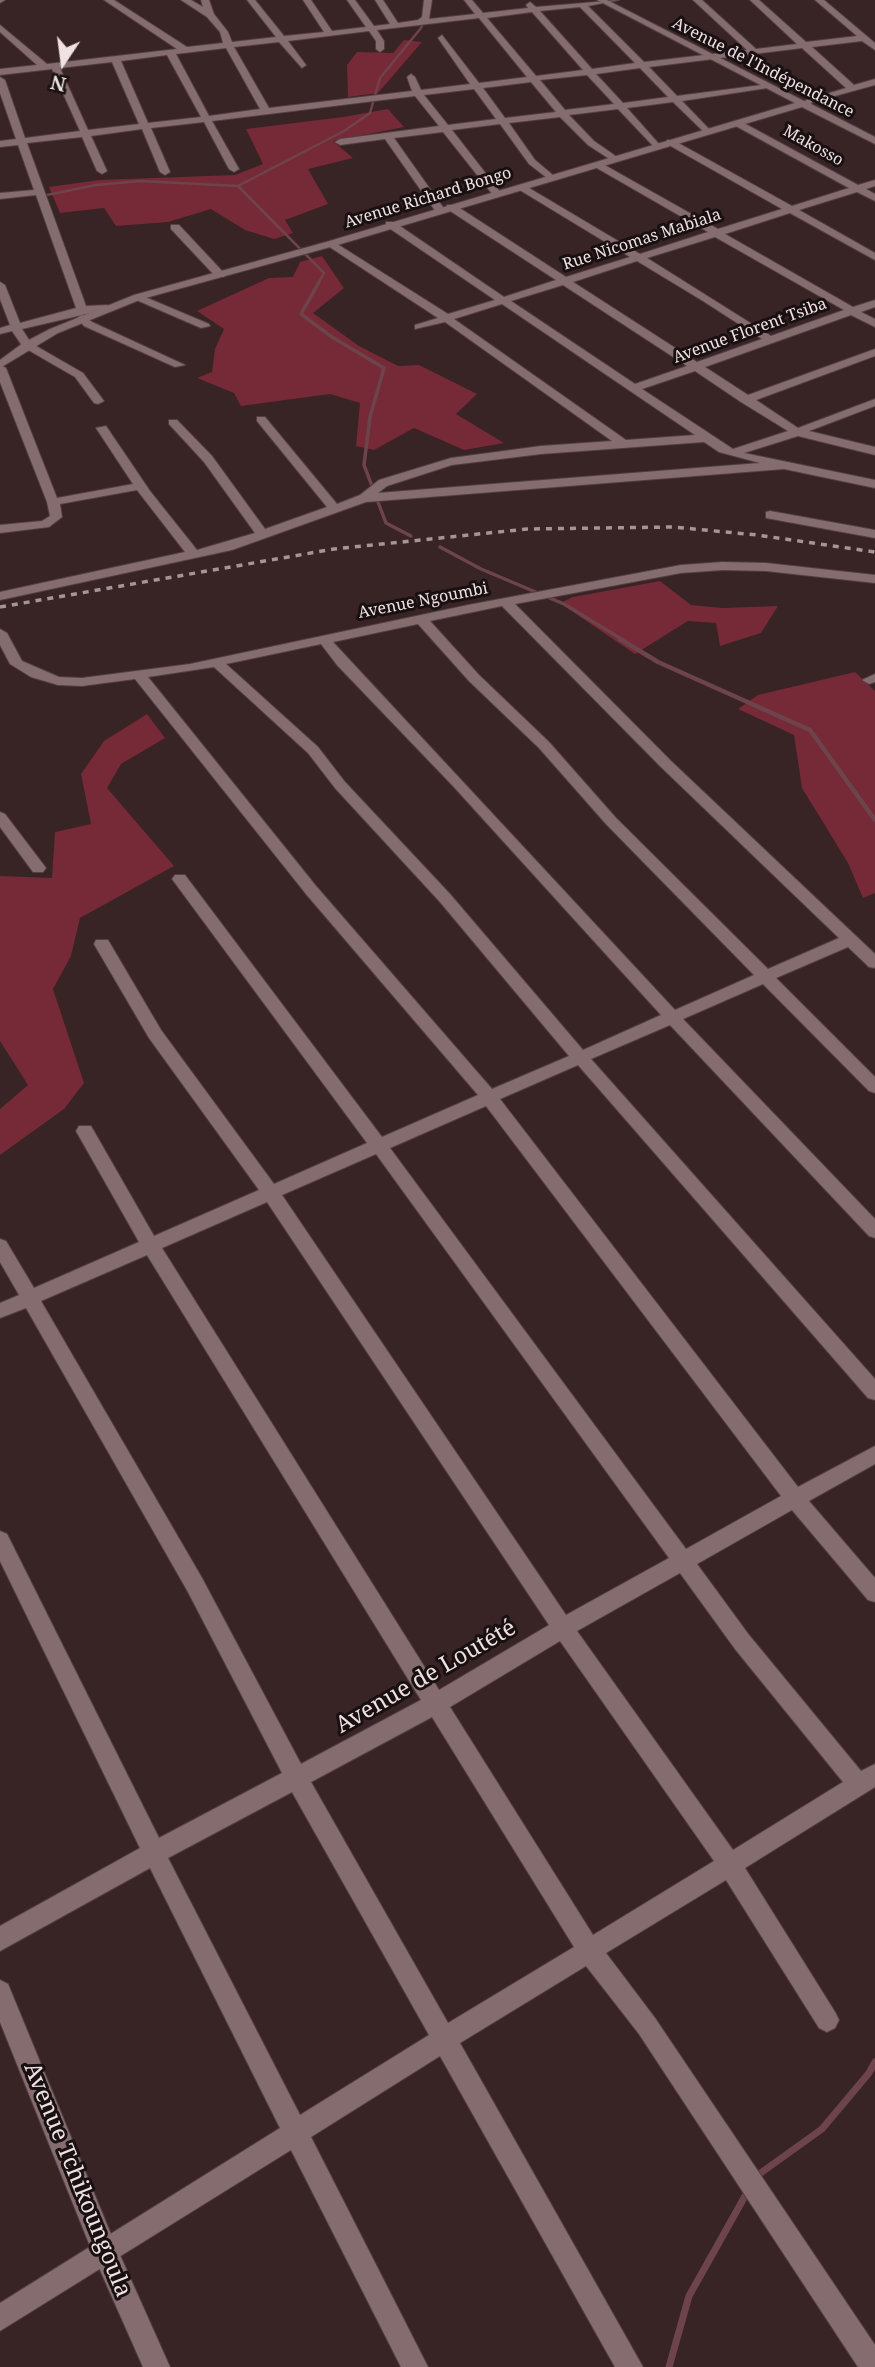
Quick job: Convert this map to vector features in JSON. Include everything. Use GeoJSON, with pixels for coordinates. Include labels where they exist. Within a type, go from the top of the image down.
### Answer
{"type":"FeatureCollection","features":[{"type":"Feature","properties":{"kind":"street"},"geometry":{"type":"LineString","coordinates":[[108,0],[185,50]]}},
{"type":"Feature","properties":{"kind":"street"},"geometry":{"type":"LineString","coordinates":[[185,0],[210,15],[224,32],[228,44],[266,111]]}},
{"type":"Feature","properties":{"kind":"street"},"geometry":{"type":"LineString","coordinates":[[205,0],[210,15]]}},
{"type":"Feature","properties":{"kind":"street"},"geometry":{"type":"LineString","coordinates":[[251,0],[302,65]]}},
{"type":"Feature","properties":{"kind":"street"},"geometry":{"type":"LineString","coordinates":[[307,0],[329,33]]}},
{"type":"Feature","properties":{"kind":"street"},"geometry":{"type":"LineString","coordinates":[[351,0],[380,41],[380,49]]}},
{"type":"Feature","properties":{"kind":"street"},"geometry":{"type":"LineString","coordinates":[[379,0],[395,25]]}},
{"type":"Feature","properties":{"kind":"street"},"geometry":{"type":"LineString","coordinates":[[422,21],[426,18],[428,0]]}},
{"type":"Feature","properties":{"kind":"street"},"geometry":{"type":"LineString","coordinates":[[468,0],[562,114],[591,143],[614,159]]}},
{"type":"Feature","properties":{"kind":"street"},"geometry":{"type":"LineString","coordinates":[[525,0],[656,146]]}},
{"type":"Feature","properties":{"kind":"street"},"geometry":{"type":"LineString","coordinates":[[0,72],[608,0]]}},
{"type":"Feature","properties":{"kind":"street","name":"Avenue de l'Indépendance"},"geometry":{"type":"LineString","coordinates":[[608,0],[875,136]]}},
{"type":"Feature","properties":{"kind":"street"},"geometry":{"type":"LineString","coordinates":[[697,0],[753,51]]}},
{"type":"Feature","properties":{"kind":"street"},"geometry":{"type":"LineString","coordinates":[[754,0],[853,89]]}},
{"type":"Feature","properties":{"kind":"street"},"geometry":{"type":"LineString","coordinates":[[819,0],[875,47]]}},
{"type":"Feature","properties":{"kind":"street"},"geometry":{"type":"LineString","coordinates":[[582,4],[706,131]]}},
{"type":"Feature","properties":{"kind":"street"},"geometry":{"type":"LineString","coordinates":[[0,27],[50,66],[86,134],[102,172]]}},
{"type":"Feature","properties":{"kind":"street"},"geometry":{"type":"LineString","coordinates":[[442,37],[532,162],[551,178]]}},
{"type":"Feature","properties":{"kind":"street"},"geometry":{"type":"LineString","coordinates":[[0,144],[864,38]]}},
{"type":"Feature","properties":{"kind":"street"},"geometry":{"type":"LineString","coordinates":[[170,52],[234,169]]}},
{"type":"Feature","properties":{"kind":"street","name":"Avenue de l'Indépendance"},"geometry":{"type":"LineString","coordinates":[[714,56],[769,88],[806,103],[875,141]]}},
{"type":"Feature","properties":{"kind":"street"},"geometry":{"type":"LineString","coordinates":[[115,58],[165,172]]}},
{"type":"Feature","properties":{"kind":"street"},"geometry":{"type":"LineString","coordinates":[[411,77],[417,92],[496,194]]}},
{"type":"Feature","properties":{"kind":"street"},"geometry":{"type":"LineString","coordinates":[[0,80],[82,314],[88,324],[179,365]]}},
{"type":"Feature","properties":{"kind":"street","name":"Avenue Richard Bongo"},"geometry":{"type":"LineString","coordinates":[[82,314],[330,244],[390,224],[874,83]]}},
{"type":"Feature","properties":{"kind":"street"},"geometry":{"type":"LineString","coordinates":[[340,142],[769,88]]}},
{"type":"Feature","properties":{"kind":"street","name":"Makosso"},"geometry":{"type":"LineString","coordinates":[[737,122],[875,198]]}},
{"type":"Feature","properties":{"kind":"street"},"geometry":{"type":"LineString","coordinates":[[388,136],[446,209],[797,432],[875,451]]}},
{"type":"Feature","properties":{"kind":"street"},"geometry":{"type":"LineString","coordinates":[[670,142],[875,257]]}},
{"type":"Feature","properties":{"kind":"street"},"geometry":{"type":"LineString","coordinates":[[598,164],[875,324]]}},
{"type":"Feature","properties":{"kind":"street","name":"Rue Nicomas Mabiala"},"geometry":{"type":"LineString","coordinates":[[419,327],[875,183]]}},
{"type":"Feature","properties":{"kind":"street"},"geometry":{"type":"LineString","coordinates":[[521,187],[639,257],[770,340]]}},
{"type":"Feature","properties":{"kind":"street"},"geometry":{"type":"LineString","coordinates":[[0,196],[39,191]]}},
{"type":"Feature","properties":{"kind":"street"},"geometry":{"type":"LineString","coordinates":[[390,224],[635,388],[706,439],[732,453],[875,484]]}},
{"type":"Feature","properties":{"kind":"street"},"geometry":{"type":"LineString","coordinates":[[175,227],[220,275]]}},
{"type":"Feature","properties":{"kind":"street"},"geometry":{"type":"LineString","coordinates":[[330,244],[445,319],[622,443]]}},
{"type":"Feature","properties":{"kind":"street"},"geometry":{"type":"LineString","coordinates":[[0,285],[14,328],[27,345],[79,374],[98,401]]}},
{"type":"Feature","properties":{"kind":"street"},"geometry":{"type":"LineString","coordinates":[[138,297],[205,326]]}},
{"type":"Feature","properties":{"kind":"street","name":"Avenue Florent Tsiba"},"geometry":{"type":"LineString","coordinates":[[635,388],[875,303]]}},
{"type":"Feature","properties":{"kind":"street"},"geometry":{"type":"LineString","coordinates":[[0,331],[82,314]]}},
{"type":"Feature","properties":{"kind":"street"},"geometry":{"type":"LineString","coordinates":[[0,529],[52,522],[56,517],[53,502],[0,366],[27,345],[82,314]]}},
{"type":"Feature","properties":{"kind":"street"},"geometry":{"type":"LineString","coordinates":[[745,400],[875,352]]}},
{"type":"Feature","properties":{"kind":"street"},"geometry":{"type":"LineString","coordinates":[[732,453],[875,402]]}},
{"type":"Feature","properties":{"kind":"street"},"geometry":{"type":"LineString","coordinates":[[261,419],[334,508]]}},
{"type":"Feature","properties":{"kind":"street"},"geometry":{"type":"LineString","coordinates":[[173,422],[208,459],[264,536]]}},
{"type":"Feature","properties":{"kind":"street"},"geometry":{"type":"LineString","coordinates":[[103,428],[141,486],[194,555]]}},
{"type":"Feature","properties":{"kind":"street"},"geometry":{"type":"LineString","coordinates":[[364,498],[383,483],[451,462],[541,450],[706,439]]}},
{"type":"Feature","properties":{"kind":"street"},"geometry":{"type":"LineString","coordinates":[[0,596],[194,555],[264,536],[364,498],[784,466]]}},
{"type":"Feature","properties":{"kind":"street"},"geometry":{"type":"LineString","coordinates":[[53,502],[141,486]]}},
{"type":"Feature","properties":{"kind":"street"},"geometry":{"type":"LineString","coordinates":[[770,515],[875,534]]}},
{"type":"Feature","properties":{"kind":"street","name":"Avenue Ngoumbi"},"geometry":{"type":"LineString","coordinates":[[0,633],[18,664],[36,674],[58,681],[82,682],[140,676],[216,662],[505,602],[681,569],[723,566],[875,579]]}},
{"type":"Feature","properties":{"kind":"street"},"geometry":{"type":"LineString","coordinates":[[505,602],[612,707],[666,765],[875,963]]}},
{"type":"Feature","properties":{"kind":"street"},"geometry":{"type":"LineString","coordinates":[[421,619],[474,678],[544,745],[611,821],[875,1087]]}},
{"type":"Feature","properties":{"kind":"street"},"geometry":{"type":"LineString","coordinates":[[324,639],[342,662],[458,783],[672,1017],[875,1231]]}},
{"type":"Feature","properties":{"kind":"street"},"geometry":{"type":"LineString","coordinates":[[216,662],[313,750],[340,785],[444,898],[875,1392]]}},
{"type":"Feature","properties":{"kind":"street"},"geometry":{"type":"LineString","coordinates":[[140,676],[311,890],[489,1097],[795,1499],[875,1593]]}},
{"type":"Feature","properties":{"kind":"street"},"geometry":{"type":"LineString","coordinates":[[0,817],[38,868]]}},
{"type":"Feature","properties":{"kind":"street"},"geometry":{"type":"LineString","coordinates":[[0,2318],[445,2039],[867,1780],[742,1642],[180,879]]}},
{"type":"Feature","properties":{"kind":"street"},"geometry":{"type":"LineString","coordinates":[[0,1311],[849,940]]}},
{"type":"Feature","properties":{"kind":"street"},"geometry":{"type":"LineString","coordinates":[[103,944],[155,1034],[271,1193],[563,1628],[729,1864],[827,2020]]}},
{"type":"Feature","properties":{"kind":"street"},"geometry":{"type":"LineString","coordinates":[[85,1131],[150,1245],[589,1950],[646,2026],[874,2367]]}},
{"type":"Feature","properties":{"kind":"street"},"geometry":{"type":"LineString","coordinates":[[0,1245],[195,1585],[298,1779],[630,2367]]}},
{"type":"Feature","properties":{"kind":"street","name":"Avenue de Loutété"},"geometry":{"type":"LineString","coordinates":[[0,1940],[154,1853],[437,1703],[563,1628],[875,1454]]}},
{"type":"Feature","properties":{"kind":"street"},"geometry":{"type":"LineString","coordinates":[[0,1540],[154,1853],[415,2367]]}},
{"type":"Feature","properties":{"kind":"street","name":"Avenue Tchikoungoula"},"geometry":{"type":"LineString","coordinates":[[0,1993],[105,2252],[157,2367]]}},
{"type":"Feature","properties":{"kind":"shaded area"},"geometry":{"type":"Polygon","coordinates":[[[404,40],[422,42],[378,93],[348,97],[347,65],[357,52],[393,53],[404,40]]]}},
{"type":"Feature","properties":{"kind":"shaded area"},"geometry":{"type":"Polygon","coordinates":[[[388,109],[404,127],[333,141],[353,158],[308,169],[328,204],[285,220],[293,233],[274,239],[245,230],[211,209],[168,222],[116,226],[104,208],[60,213],[49,187],[99,180],[235,175],[263,164],[246,129],[388,109]]]}},
{"type":"Feature","properties":{"kind":"shaded area"},"geometry":{"type":"Polygon","coordinates":[[[322,256],[344,288],[313,313],[359,346],[398,366],[419,365],[477,394],[456,414],[504,443],[464,450],[414,428],[374,450],[356,446],[360,403],[330,394],[241,406],[234,393],[197,378],[212,372],[215,349],[224,329],[197,311],[269,278],[293,277],[300,262],[322,256]]]}},
{"type":"Feature","properties":{"kind":"shaded area"},"geometry":{"type":"Polygon","coordinates":[[[660,581],[691,605],[722,608],[778,606],[761,633],[720,646],[716,623],[688,621],[635,654],[560,603],[573,597],[660,581]]]}},
{"type":"Feature","properties":{"kind":"shaded area"},"geometry":{"type":"Polygon","coordinates":[[[855,672],[875,691],[875,893],[863,898],[848,863],[802,788],[794,735],[738,709],[758,695],[855,672]]]}},
{"type":"Feature","properties":{"kind":"shaded area"},"geometry":{"type":"Polygon","coordinates":[[[147,714],[165,738],[121,764],[107,788],[174,866],[80,918],[71,956],[53,989],[84,1083],[64,1109],[0,1155],[0,1109],[28,1085],[0,1041],[0,876],[52,878],[55,832],[91,824],[81,774],[104,741],[147,714]]]}},
{"type":"Feature","properties":{"kind":"waterway"},"geometry":{"type":"LineString","coordinates":[[238,186],[344,131],[370,113],[380,78],[421,28],[424,20]]}},
{"type":"Feature","properties":{"kind":"waterway"},"geometry":{"type":"LineString","coordinates":[[47,195],[96,185],[140,181],[238,186]]}},
{"type":"Feature","properties":{"kind":"waterway"},"geometry":{"type":"LineString","coordinates":[[238,186],[324,273],[318,284]]}},
{"type":"Feature","properties":{"kind":"waterway"},"geometry":{"type":"LineString","coordinates":[[319,282],[301,314],[332,337],[384,368],[370,417],[364,465],[386,523],[411,536]]}},
{"type":"Feature","properties":{"kind":"waterway"},"geometry":{"type":"LineString","coordinates":[[440,547],[481,569],[564,604],[623,640]]}},
{"type":"Feature","properties":{"kind":"waterway"},"geometry":{"type":"LineString","coordinates":[[620,639],[658,662],[810,730],[875,820]]}},
{"type":"Feature","properties":{"kind":"waterway"},"geometry":{"type":"LineString","coordinates":[[755,2177],[822,2129],[869,2073],[875,2062]]}},
{"type":"Feature","properties":{"kind":"waterway"},"geometry":{"type":"LineString","coordinates":[[669,2367],[689,2296],[749,2189]]}},
{"type":"Feature","properties":{"kind":"railway"},"geometry":{"type":"LineString","coordinates":[[0,607],[334,549],[527,529],[673,527],[757,535],[875,552]]}}]}
